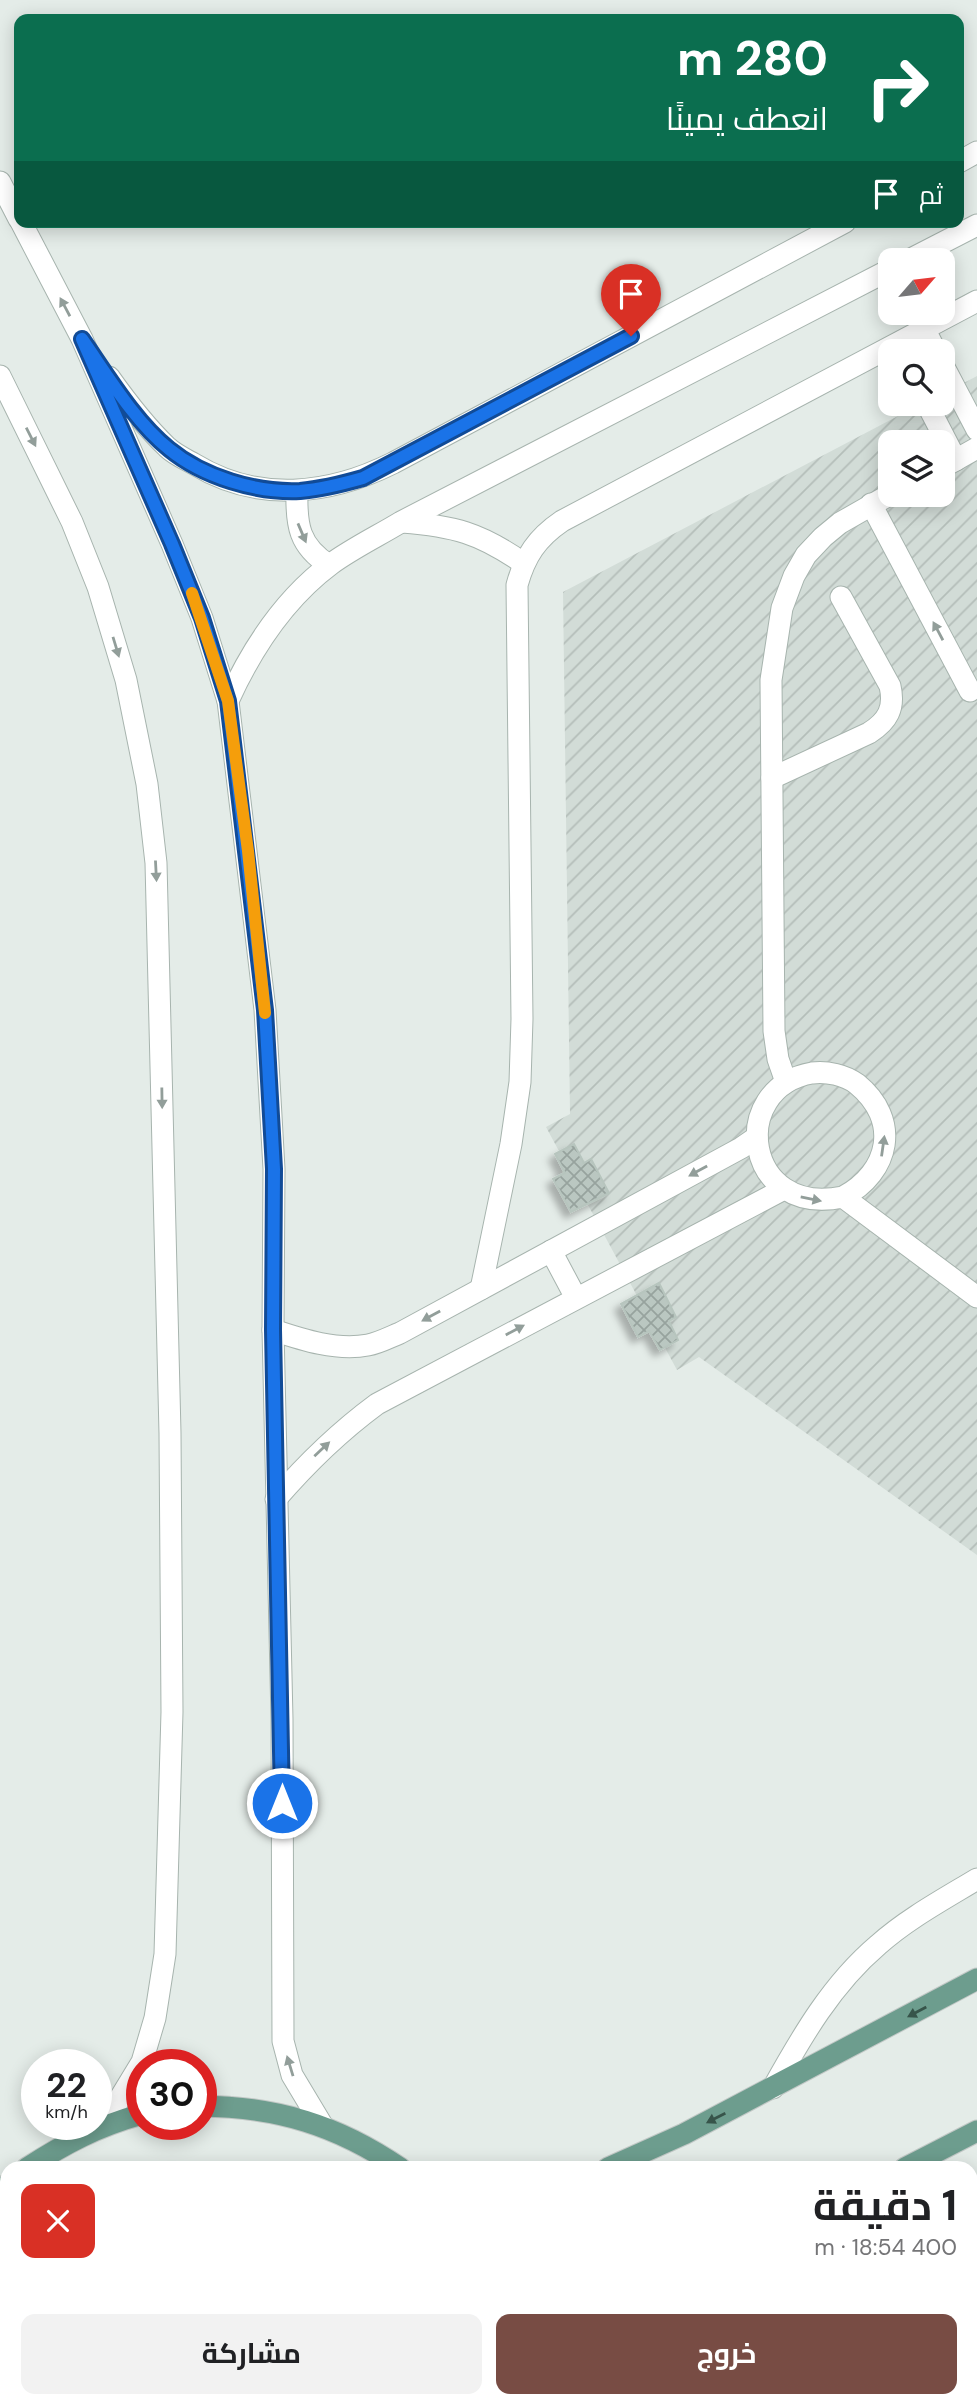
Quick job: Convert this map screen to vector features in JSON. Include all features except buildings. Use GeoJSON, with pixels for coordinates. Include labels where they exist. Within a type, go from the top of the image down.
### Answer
{"type":"FeatureCollection","features":[{"type":"Feature","properties":{"kind":"main road"},"geometry":{"type":"LineString","coordinates":[[624,2161],[684,2134],[977,1979]]}},
{"type":"Feature","properties":{"kind":"main road"},"geometry":{"type":"LineString","coordinates":[[217,2106],[280,2113],[322,2126],[363,2144],[389,2161]]}},
{"type":"Feature","properties":{"kind":"main road"},"geometry":{"type":"LineString","coordinates":[[919,2161],[977,2132]]}},
{"type":"Feature","properties":{"kind":"main road"},"geometry":{"type":"LineString","coordinates":[[38,2161],[73,2140]]}},
{"type":"Feature","properties":{"kind":"street"},"geometry":{"type":"LineString","coordinates":[[0,182],[14,209]]}},
{"type":"Feature","properties":{"kind":"street"},"geometry":{"type":"LineString","coordinates":[[932,248],[977,225]]}},
{"type":"Feature","properties":{"kind":"street"},"geometry":{"type":"LineString","coordinates":[[24,228],[82,339],[172,544],[202,618],[228,701],[265,1010],[274,1169],[273,1330],[282,1719],[283,2041],[292,2075],[322,2126]]}},
{"type":"Feature","properties":{"kind":"street"},"geometry":{"type":"LineString","coordinates":[[82,339],[139,418],[169,449],[208,473],[252,487],[297,491],[331,487],[363,478],[834,228]]}},
{"type":"Feature","properties":{"kind":"street"},"geometry":{"type":"LineString","coordinates":[[228,701],[246,662],[269,626],[297,594],[330,565],[401,522],[878,276]]}},
{"type":"Feature","properties":{"kind":"street"},"geometry":{"type":"LineString","coordinates":[[909,339],[924,328],[977,301]]}},
{"type":"Feature","properties":{"kind":"street"},"geometry":{"type":"LineString","coordinates":[[924,328],[930,339]]}},
{"type":"Feature","properties":{"kind":"street"},"geometry":{"type":"LineString","coordinates":[[481,1289],[511,1143],[520,1082],[522,1006],[517,585],[523,563],[546,532],[562,521],[878,358]]}},
{"type":"Feature","properties":{"kind":"street"},"geometry":{"type":"LineString","coordinates":[[0,376],[72,522],[98,587],[126,680],[147,785],[156,863],[170,1433],[172,1712],[165,1954],[155,2018],[142,2062],[112,2111]]}},
{"type":"Feature","properties":{"kind":"street"},"geometry":{"type":"LineString","coordinates":[[955,388],[977,430]]}},
{"type":"Feature","properties":{"kind":"street"},"geometry":{"type":"LineString","coordinates":[[955,460],[977,448]]}},
{"type":"Feature","properties":{"kind":"street"},"geometry":{"type":"LineString","coordinates":[[297,491],[296,518],[303,538],[315,556],[330,565]]}},
{"type":"Feature","properties":{"kind":"street"},"geometry":{"type":"LineString","coordinates":[[786,1082],[778,1059],[774,1031],[771,680],[782,608],[794,576],[806,555],[840,523],[878,500]]}},
{"type":"Feature","properties":{"kind":"street"},"geometry":{"type":"LineString","coordinates":[[871,504],[970,691]]}},
{"type":"Feature","properties":{"kind":"street"},"geometry":{"type":"LineString","coordinates":[[401,522],[438,525],[469,532],[498,545],[523,563]]}},
{"type":"Feature","properties":{"kind":"street"},"geometry":{"type":"LineString","coordinates":[[772,778],[869,733],[881,726],[890,714],[893,700],[890,685],[841,597]]}},
{"type":"Feature","properties":{"kind":"street"},"geometry":{"type":"LineString","coordinates":[[820,1072],[838,1075],[854,1082],[868,1093],[878,1108],[884,1134],[881,1160],[872,1176],[859,1188],[843,1197],[823,1201],[803,1198],[784,1189],[770,1175],[760,1157],[757,1137],[760,1116],[770,1097],[786,1082],[802,1075],[820,1072]]}},
{"type":"Feature","properties":{"kind":"street"},"geometry":{"type":"LineString","coordinates":[[273,1330],[307,1341],[340,1345],[368,1345],[400,1333],[757,1137]]}},
{"type":"Feature","properties":{"kind":"street"},"geometry":{"type":"LineString","coordinates":[[276,1499],[321,1450],[377,1404],[784,1189]]}},
{"type":"Feature","properties":{"kind":"street"},"geometry":{"type":"LineString","coordinates":[[843,1197],[977,1297]]}},
{"type":"Feature","properties":{"kind":"street"},"geometry":{"type":"LineString","coordinates":[[551,1251],[576,1298]]}},
{"type":"Feature","properties":{"kind":"street"},"geometry":{"type":"LineString","coordinates":[[773,2088],[799,2041],[835,1989],[869,1953],[929,1908],[977,1879]]}},
{"type":"Feature","properties":{"kind":"shaded area"},"geometry":{"type":"Polygon","coordinates":[[[977,376],[977,1555],[699,1357],[677,1370],[546,1127],[570,1114],[563,592],[896,417],[955,416],[955,388],[977,376]]]}},
{"type":"Feature","properties":{"kind":"slow traffic"},"geometry":{"type":"LineString","coordinates":[[192,593],[228,701],[248,851],[265,1013]]}},
{"type":"Feature","properties":{"kind":"route"},"geometry":{"type":"LineString","coordinates":[[282,1803],[273,1330],[274,1169],[265,1010],[228,701],[202,618],[82,339],[139,418],[169,449],[208,473],[252,487],[297,491],[331,487],[363,478],[631,336]]}}]}
